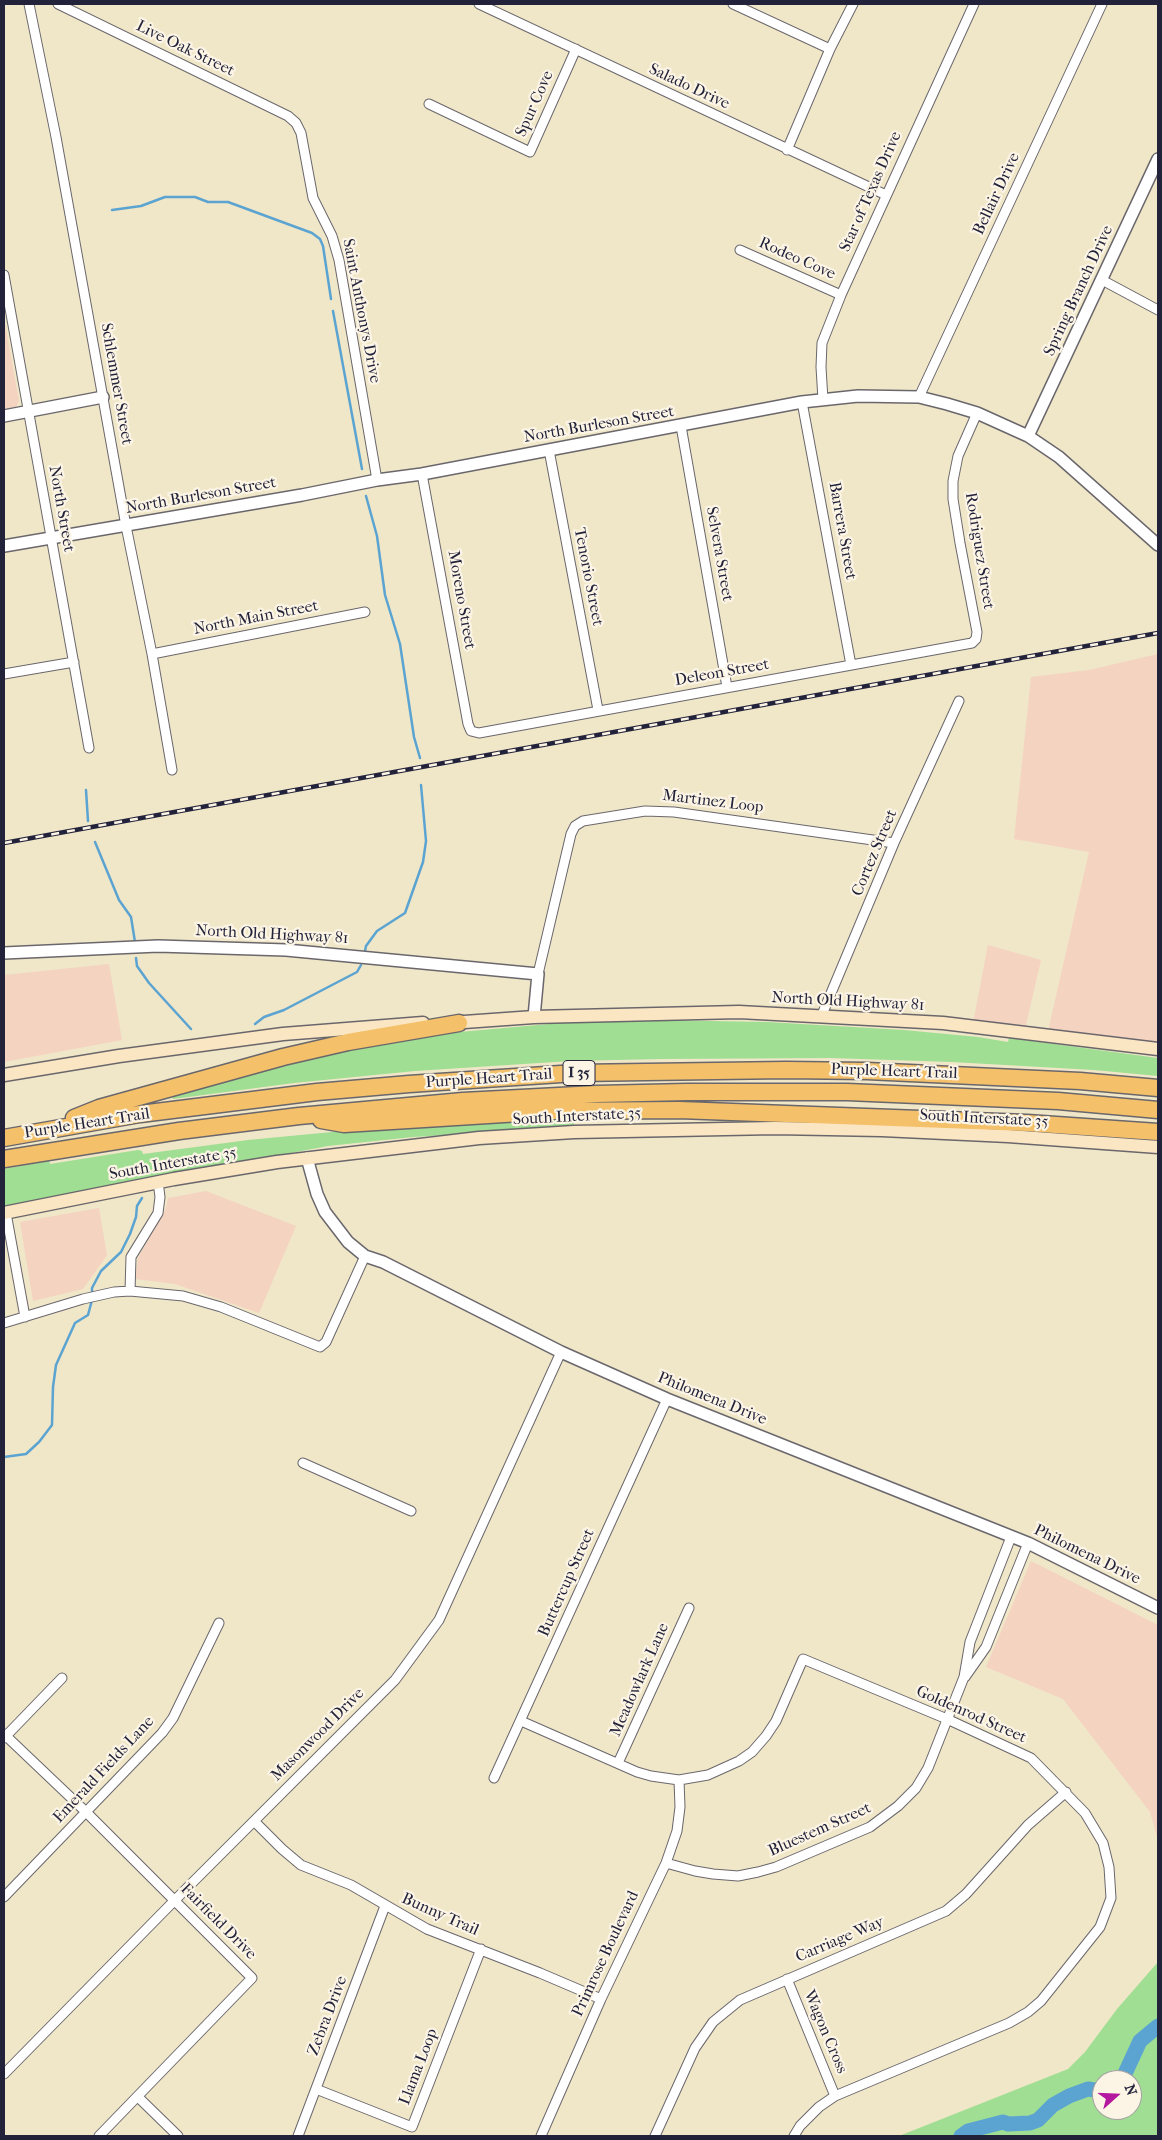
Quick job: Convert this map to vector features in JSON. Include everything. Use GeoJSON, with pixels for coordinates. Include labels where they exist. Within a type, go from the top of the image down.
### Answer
{"type":"FeatureCollection","features":[{"type":"Feature","properties":{"kind":"highway"},"geometry":{"type":"LineString","coordinates":[[38,1132],[99,1108],[283,1057],[348,1042],[459,1023]]}},
{"type":"Feature","properties":{"kind":"highway","name":"Purple Heart Trail"},"geometry":{"type":"LineString","coordinates":[[4,1138],[149,1113],[317,1092],[576,1073],[867,1070],[1034,1078],[1158,1088]]}},
{"type":"Feature","properties":{"kind":"highway","name":"Purple Heart Trail"},"geometry":{"type":"LineString","coordinates":[[4,1159],[179,1131],[299,1116],[482,1100],[596,1094],[847,1092],[1058,1101],[1158,1110]]}},
{"type":"Feature","properties":{"kind":"highway"},"geometry":{"type":"LineString","coordinates":[[299,1116],[344,1124],[552,1111],[679,1110],[1027,1123],[1158,1132]]}},
{"type":"Feature","properties":{"kind":"main road","name":"North Old Highway 81"},"geometry":{"type":"LineString","coordinates":[[534,1018],[739,1012],[943,1024],[1158,1049]]}},
{"type":"Feature","properties":{"kind":"main road"},"geometry":{"type":"LineString","coordinates":[[4,1075],[112,1057],[283,1034],[424,1023],[459,1023],[534,1018]]}},
{"type":"Feature","properties":{"kind":"main road","name":"South Interstate 35"},"geometry":{"type":"LineString","coordinates":[[5,1213],[158,1182],[307,1158],[479,1138],[574,1132],[662,1129],[882,1130],[1008,1136],[1158,1147]]}},
{"type":"Feature","properties":{"kind":"street","name":"Schlemmer Street"},"geometry":{"type":"LineString","coordinates":[[29,4],[126,526],[152,654],[172,770]]}},
{"type":"Feature","properties":{"kind":"street","name":"Live Oak Street"},"geometry":{"type":"LineString","coordinates":[[58,4],[288,116],[296,123]]}},
{"type":"Feature","properties":{"kind":"street","name":"Salado Drive"},"geometry":{"type":"LineString","coordinates":[[480,4],[886,195]]}},
{"type":"Feature","properties":{"kind":"street"},"geometry":{"type":"LineString","coordinates":[[733,4],[830,49]]}},
{"type":"Feature","properties":{"kind":"street"},"geometry":{"type":"LineString","coordinates":[[787,150],[830,49],[853,4]]}},
{"type":"Feature","properties":{"kind":"street","name":"Star of Texas Drive"},"geometry":{"type":"LineString","coordinates":[[823,400],[822,343],[886,195],[974,4]]}},
{"type":"Feature","properties":{"kind":"street","name":"Bellair Drive"},"geometry":{"type":"LineString","coordinates":[[919,397],[1102,4]]}},
{"type":"Feature","properties":{"kind":"street","name":"Spur Cove"},"geometry":{"type":"LineString","coordinates":[[429,104],[530,152],[576,49]]}},
{"type":"Feature","properties":{"kind":"street","name":"Saint Anthonys Drive"},"geometry":{"type":"LineString","coordinates":[[296,123],[301,133],[313,198],[332,236],[339,260],[376,480]]}},
{"type":"Feature","properties":{"kind":"street","name":"Spring Branch Drive"},"geometry":{"type":"LineString","coordinates":[[1028,436],[1155,174],[1158,158]]}},
{"type":"Feature","properties":{"kind":"street","name":"Rodeo Cove"},"geometry":{"type":"LineString","coordinates":[[740,250],[841,296]]}},
{"type":"Feature","properties":{"kind":"street","name":"North Street"},"geometry":{"type":"LineString","coordinates":[[4,275],[89,748]]}},
{"type":"Feature","properties":{"kind":"street"},"geometry":{"type":"LineString","coordinates":[[1102,280],[1158,310]]}},
{"type":"Feature","properties":{"kind":"street","name":"North Burleson Street"},"geometry":{"type":"LineString","coordinates":[[4,546],[302,495],[376,480],[422,474],[802,402],[858,396],[919,397],[977,413],[1028,436],[1059,456],[1158,545]]}},
{"type":"Feature","properties":{"kind":"street"},"geometry":{"type":"LineString","coordinates":[[4,416],[103,397]]}},
{"type":"Feature","properties":{"kind":"street","name":"Barrera Street"},"geometry":{"type":"LineString","coordinates":[[802,402],[851,665]]}},
{"type":"Feature","properties":{"kind":"street","name":"Rodriguez Street"},"geometry":{"type":"LineString","coordinates":[[976,639],[977,632],[953,499],[953,481],[958,456],[977,413]]}},
{"type":"Feature","properties":{"kind":"street","name":"Selvera Street"},"geometry":{"type":"LineString","coordinates":[[681,426],[727,688]]}},
{"type":"Feature","properties":{"kind":"street","name":"Tenorio Street"},"geometry":{"type":"LineString","coordinates":[[549,450],[598,710]]}},
{"type":"Feature","properties":{"kind":"street","name":"Moreno Street"},"geometry":{"type":"LineString","coordinates":[[422,474],[468,724],[472,731]]}},
{"type":"Feature","properties":{"kind":"street","name":"North Main Street"},"geometry":{"type":"LineString","coordinates":[[152,654],[365,612]]}},
{"type":"Feature","properties":{"kind":"street","name":"Deleon Street"},"geometry":{"type":"LineString","coordinates":[[472,731],[479,733],[943,649],[972,643],[976,639]]}},
{"type":"Feature","properties":{"kind":"street"},"geometry":{"type":"LineString","coordinates":[[4,674],[74,662]]}},
{"type":"Feature","properties":{"kind":"street","name":"Cortez Street"},"geometry":{"type":"LineString","coordinates":[[821,1017],[894,844],[959,701]]}},
{"type":"Feature","properties":{"kind":"street","name":"Martinez Loop"},"geometry":{"type":"LineString","coordinates":[[534,1018],[538,974],[571,834],[575,826],[583,821],[645,811],[674,812],[894,844]]}},
{"type":"Feature","properties":{"kind":"street","name":"North Old Highway 81"},"geometry":{"type":"LineString","coordinates":[[4,953],[158,946],[286,950],[538,974]]}},
{"type":"Feature","properties":{"kind":"street","name":"Philomena Drive"},"geometry":{"type":"LineString","coordinates":[[307,1158],[317,1194],[325,1212],[348,1242],[365,1256],[383,1262],[561,1352],[667,1400],[1028,1543],[1158,1608]]}},
{"type":"Feature","properties":{"kind":"street"},"geometry":{"type":"LineString","coordinates":[[130,1291],[132,1257],[158,1213],[160,1197],[158,1182]]}},
{"type":"Feature","properties":{"kind":"street"},"geometry":{"type":"LineString","coordinates":[[5,1213],[25,1317]]}},
{"type":"Feature","properties":{"kind":"street"},"geometry":{"type":"LineString","coordinates":[[4,1323],[83,1299],[130,1291],[184,1296],[221,1307],[320,1347],[326,1342],[365,1256]]}},
{"type":"Feature","properties":{"kind":"street","name":"Masonwood Drive"},"geometry":{"type":"LineString","coordinates":[[4,2074],[395,1680],[439,1620],[561,1352]]}},
{"type":"Feature","properties":{"kind":"street","name":"Buttercup Street"},"geometry":{"type":"LineString","coordinates":[[494,1778],[667,1400]]}},
{"type":"Feature","properties":{"kind":"street"},"geometry":{"type":"LineString","coordinates":[[303,1463],[411,1511]]}},
{"type":"Feature","properties":{"kind":"street","name":"Bluestem Street"},"geometry":{"type":"LineString","coordinates":[[666,1863],[695,1872],[738,1876],[776,1867],[870,1827],[898,1806],[916,1788],[928,1768],[964,1677],[970,1642],[1011,1536]]}},
{"type":"Feature","properties":{"kind":"street","name":"Bluestem Street"},"geometry":{"type":"LineString","coordinates":[[964,1677],[986,1647],[1028,1543]]}},
{"type":"Feature","properties":{"kind":"street"},"geometry":{"type":"LineString","coordinates":[[983,1607],[999,1614]]}},
{"type":"Feature","properties":{"kind":"street","name":"Meadowlark Lane"},"geometry":{"type":"LineString","coordinates":[[618,1764],[689,1608]]}},
{"type":"Feature","properties":{"kind":"street","name":"Emerald Fields Lane"},"geometry":{"type":"LineString","coordinates":[[4,1896],[162,1733],[173,1718],[219,1623]]}},
{"type":"Feature","properties":{"kind":"street","name":"Goldenrod Street"},"geometry":{"type":"LineString","coordinates":[[521,1721],[618,1764],[651,1776],[679,1780],[708,1774],[723,1769],[752,1752],[776,1721],[803,1659],[1031,1758],[1085,1812],[1103,1843],[1109,1867],[1111,1898],[1100,1927],[1041,2000],[1028,2012],[1009,2024],[836,2096],[819,2107],[800,2126],[794,2136]]}},
{"type":"Feature","properties":{"kind":"street"},"geometry":{"type":"LineString","coordinates":[[4,1736],[62,1678]]}},
{"type":"Feature","properties":{"kind":"street","name":"Fairfield Drive"},"geometry":{"type":"LineString","coordinates":[[4,1736],[86,1812],[252,1978],[99,2136]]}},
{"type":"Feature","properties":{"kind":"street","name":"Primrose Boulevard"},"geometry":{"type":"LineString","coordinates":[[541,2136],[600,1999],[666,1863],[678,1830],[680,1807],[679,1780]]}},
{"type":"Feature","properties":{"kind":"street","name":"Carriage Way"},"geometry":{"type":"LineString","coordinates":[[655,2136],[696,2048],[713,2022],[740,2000],[946,1911],[966,1894],[1028,1825],[1066,1792]]}},
{"type":"Feature","properties":{"kind":"street","name":"Bunny Trail"},"geometry":{"type":"LineString","coordinates":[[254,1821],[301,1865],[351,1885],[427,1929],[481,1949],[600,1999]]}},
{"type":"Feature","properties":{"kind":"street","name":"Zebra Drive"},"geometry":{"type":"LineString","coordinates":[[298,2136],[386,1906]]}},
{"type":"Feature","properties":{"kind":"street","name":"Llama Loop"},"geometry":{"type":"LineString","coordinates":[[316,2089],[412,2126],[481,1949]]}},
{"type":"Feature","properties":{"kind":"street","name":"Wagon Cross"},"geometry":{"type":"LineString","coordinates":[[787,1979],[836,2096]]}},
{"type":"Feature","properties":{"kind":"street"},"geometry":{"type":"LineString","coordinates":[[138,2097],[178,2136]]}},
{"type":"Feature","properties":{"kind":"shaded area"},"geometry":{"type":"Polygon","coordinates":[[[4,318],[19,401],[16,407],[4,409],[4,318]]]}},
{"type":"Feature","properties":{"kind":"shaded area"},"geometry":{"type":"Polygon","coordinates":[[[1158,654],[1158,1044],[1048,1031],[1089,852],[1014,839],[1031,677],[1089,670],[1158,654]]]}},
{"type":"Feature","properties":{"kind":"shaded area"},"geometry":{"type":"Polygon","coordinates":[[[988,945],[1041,960],[1025,1029],[973,1023],[988,945]]]}},
{"type":"Feature","properties":{"kind":"shaded area"},"geometry":{"type":"Polygon","coordinates":[[[109,964],[122,1040],[4,1062],[4,975],[109,964]]]}},
{"type":"Feature","properties":{"kind":"shaded area"},"geometry":{"type":"Polygon","coordinates":[[[206,1191],[296,1226],[259,1313],[175,1284],[135,1279],[138,1258],[166,1208],[168,1198],[206,1191]]]}},
{"type":"Feature","properties":{"kind":"shaded area"},"geometry":{"type":"Polygon","coordinates":[[[99,1208],[107,1255],[83,1289],[33,1301],[20,1222],[99,1208]]]}},
{"type":"Feature","properties":{"kind":"shaded area"},"geometry":{"type":"Polygon","coordinates":[[[1031,1561],[1158,1625],[1158,1840],[1150,1812],[1063,1699],[986,1667],[1031,1561]]]}},
{"type":"Feature","properties":{"kind":"green space"},"geometry":{"type":"Polygon","coordinates":[[[655,1020],[767,1022],[904,1030],[978,1037],[1008,1042],[1009,1038],[1158,1058],[1158,1076],[1094,1070],[952,1062],[831,1058],[661,1059],[570,1061],[415,1071],[294,1083],[173,1099],[172,1093],[272,1063],[426,1035],[560,1023],[655,1020]]]}},
{"type":"Feature","properties":{"kind":"green space"},"geometry":{"type":"Polygon","coordinates":[[[571,1118],[575,1126],[790,1121],[896,1122],[510,1131],[413,1137],[328,1146],[4,1207],[4,1169],[49,1161],[50,1164],[138,1150],[142,1151],[143,1154],[248,1140],[425,1124],[571,1118]]]}},
{"type":"Feature","properties":{"kind":"green space"},"geometry":{"type":"Polygon","coordinates":[[[1158,1962],[1158,2136],[899,2136],[1068,2069],[1085,2052],[1117,2009],[1158,1962]]]}},
{"type":"Feature","properties":{"kind":"waterway"},"geometry":{"type":"LineString","coordinates":[[112,210],[141,206],[165,197],[195,197],[208,202],[228,202],[312,233],[320,239],[323,246],[331,299]]}},
{"type":"Feature","properties":{"kind":"waterway"},"geometry":{"type":"LineString","coordinates":[[333,311],[362,469]]}},
{"type":"Feature","properties":{"kind":"waterway"},"geometry":{"type":"LineString","coordinates":[[366,496],[377,536],[385,595],[400,644],[414,737],[420,758]]}},
{"type":"Feature","properties":{"kind":"waterway"},"geometry":{"type":"LineString","coordinates":[[365,951],[366,946],[377,931],[405,913],[423,862],[426,841],[421,785]]}},
{"type":"Feature","properties":{"kind":"waterway"},"geometry":{"type":"LineString","coordinates":[[86,790],[88,821]]}},
{"type":"Feature","properties":{"kind":"waterway"},"geometry":{"type":"LineString","coordinates":[[95,842],[119,900],[131,917],[135,942]]}},
{"type":"Feature","properties":{"kind":"waterway"},"geometry":{"type":"LineString","coordinates":[[136,958],[137,966],[149,983],[191,1029]]}},
{"type":"Feature","properties":{"kind":"waterway"},"geometry":{"type":"LineString","coordinates":[[255,1024],[264,1017],[284,1010],[357,972],[361,965]]}},
{"type":"Feature","properties":{"kind":"waterway"},"geometry":{"type":"LineString","coordinates":[[92,1295],[92,1288],[101,1271],[121,1252],[130,1234],[136,1217],[137,1206],[142,1198]]}},
{"type":"Feature","properties":{"kind":"waterway"},"geometry":{"type":"LineString","coordinates":[[4,1457],[26,1454],[39,1442],[52,1425],[53,1387],[56,1365],[75,1323],[88,1315],[92,1300]]}},
{"type":"Feature","properties":{"kind":"waterway"},"geometry":{"type":"LineString","coordinates":[[1127,2070],[1140,2041],[1158,2026]]}},
{"type":"Feature","properties":{"kind":"waterway"},"geometry":{"type":"LineString","coordinates":[[961,2136],[968,2131],[1003,2122],[1008,2124],[1030,2123],[1038,2120],[1053,2105],[1069,2096],[1088,2089],[1092,2090]]}},
{"type":"Feature","properties":{"kind":"railway"},"geometry":{"type":"LineString","coordinates":[[4,843],[1158,633]]}}]}
